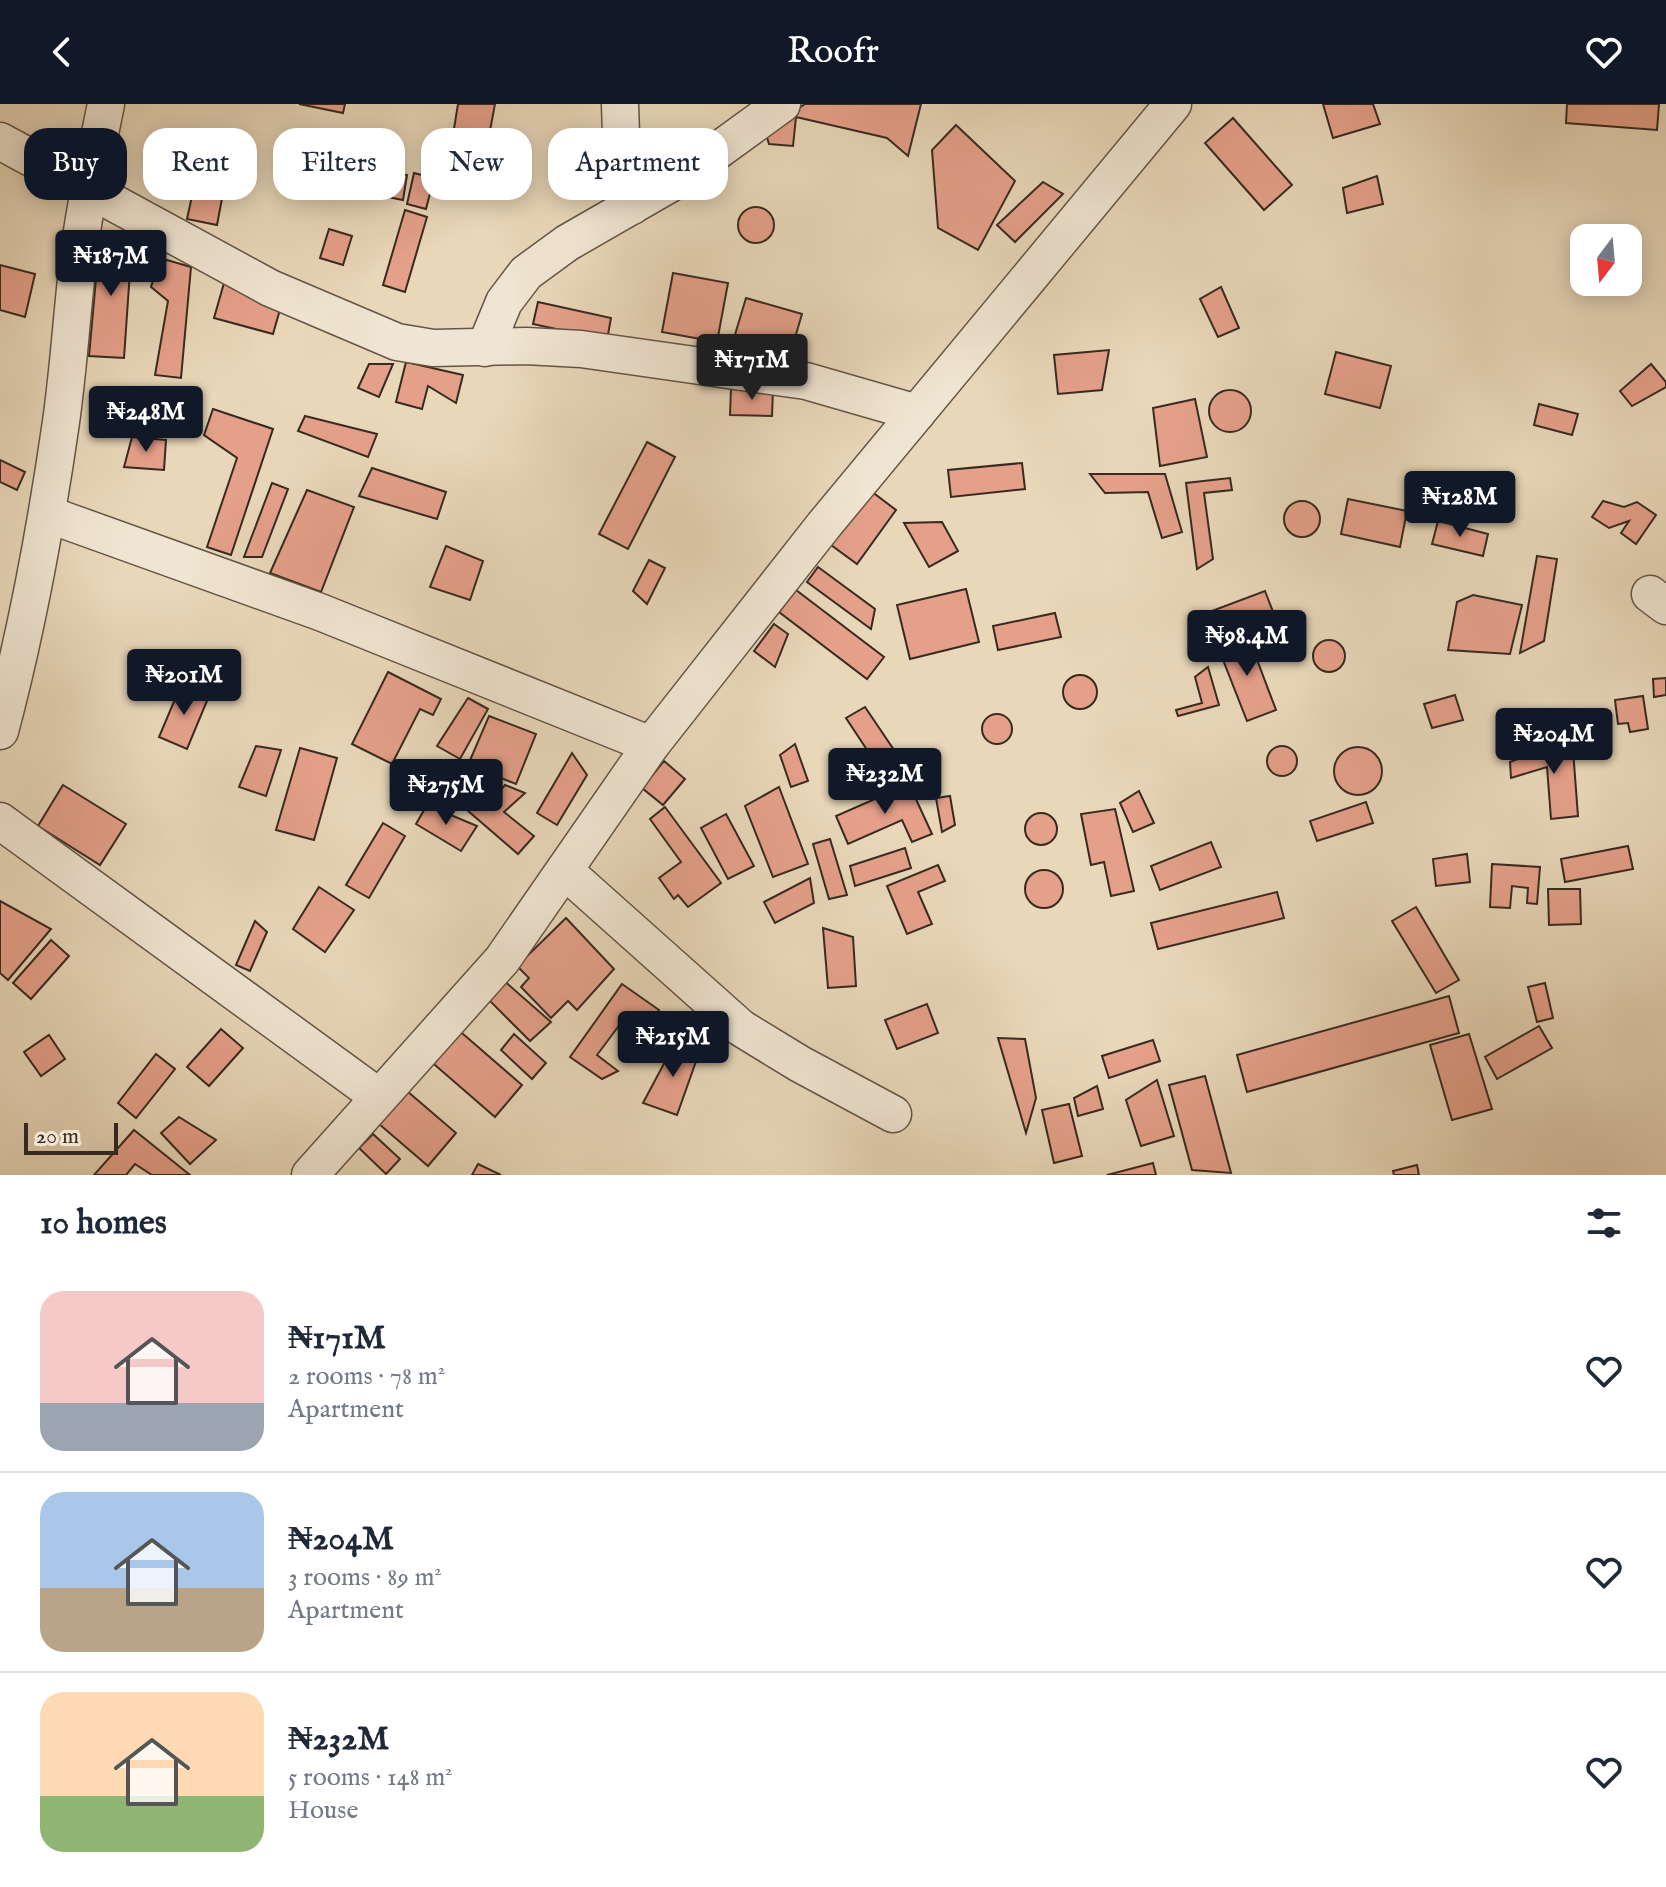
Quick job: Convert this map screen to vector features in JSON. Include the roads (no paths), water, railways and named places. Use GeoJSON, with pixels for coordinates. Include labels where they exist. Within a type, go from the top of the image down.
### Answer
{"type":"FeatureCollection","features":[{"type":"Feature","properties":{"kind":"street"},"geometry":{"type":"LineString","coordinates":[[101,128],[106,104]]}},
{"type":"Feature","properties":{"kind":"street"},"geometry":{"type":"LineString","coordinates":[[620,104],[622,163],[632,206]]}},
{"type":"Feature","properties":{"kind":"street"},"geometry":{"type":"LineString","coordinates":[[485,348],[504,302],[526,273],[567,243],[680,178],[782,104]]}},
{"type":"Feature","properties":{"kind":"street"},"geometry":{"type":"LineString","coordinates":[[310,1175],[502,960],[651,745],[824,525],[1173,104]]}},
{"type":"Feature","properties":{"kind":"street"},"geometry":{"type":"LineString","coordinates":[[0,141],[24,155]]}},
{"type":"Feature","properties":{"kind":"street"},"geometry":{"type":"LineString","coordinates":[[0,731],[47,514],[62,419],[87,200]]}},
{"type":"Feature","properties":{"kind":"street"},"geometry":{"type":"LineString","coordinates":[[105,200],[270,288],[397,342],[433,348],[526,346],[581,349],[806,381],[917,413]]}},
{"type":"Feature","properties":{"kind":"street"},"geometry":{"type":"LineString","coordinates":[[47,514],[320,612],[651,745]]}},
{"type":"Feature","properties":{"kind":"street"},"geometry":{"type":"LineString","coordinates":[[0,821],[379,1097]]}},
{"type":"Feature","properties":{"kind":"street"},"geometry":{"type":"LineString","coordinates":[[565,871],[741,1028],[893,1114]]}}]}
